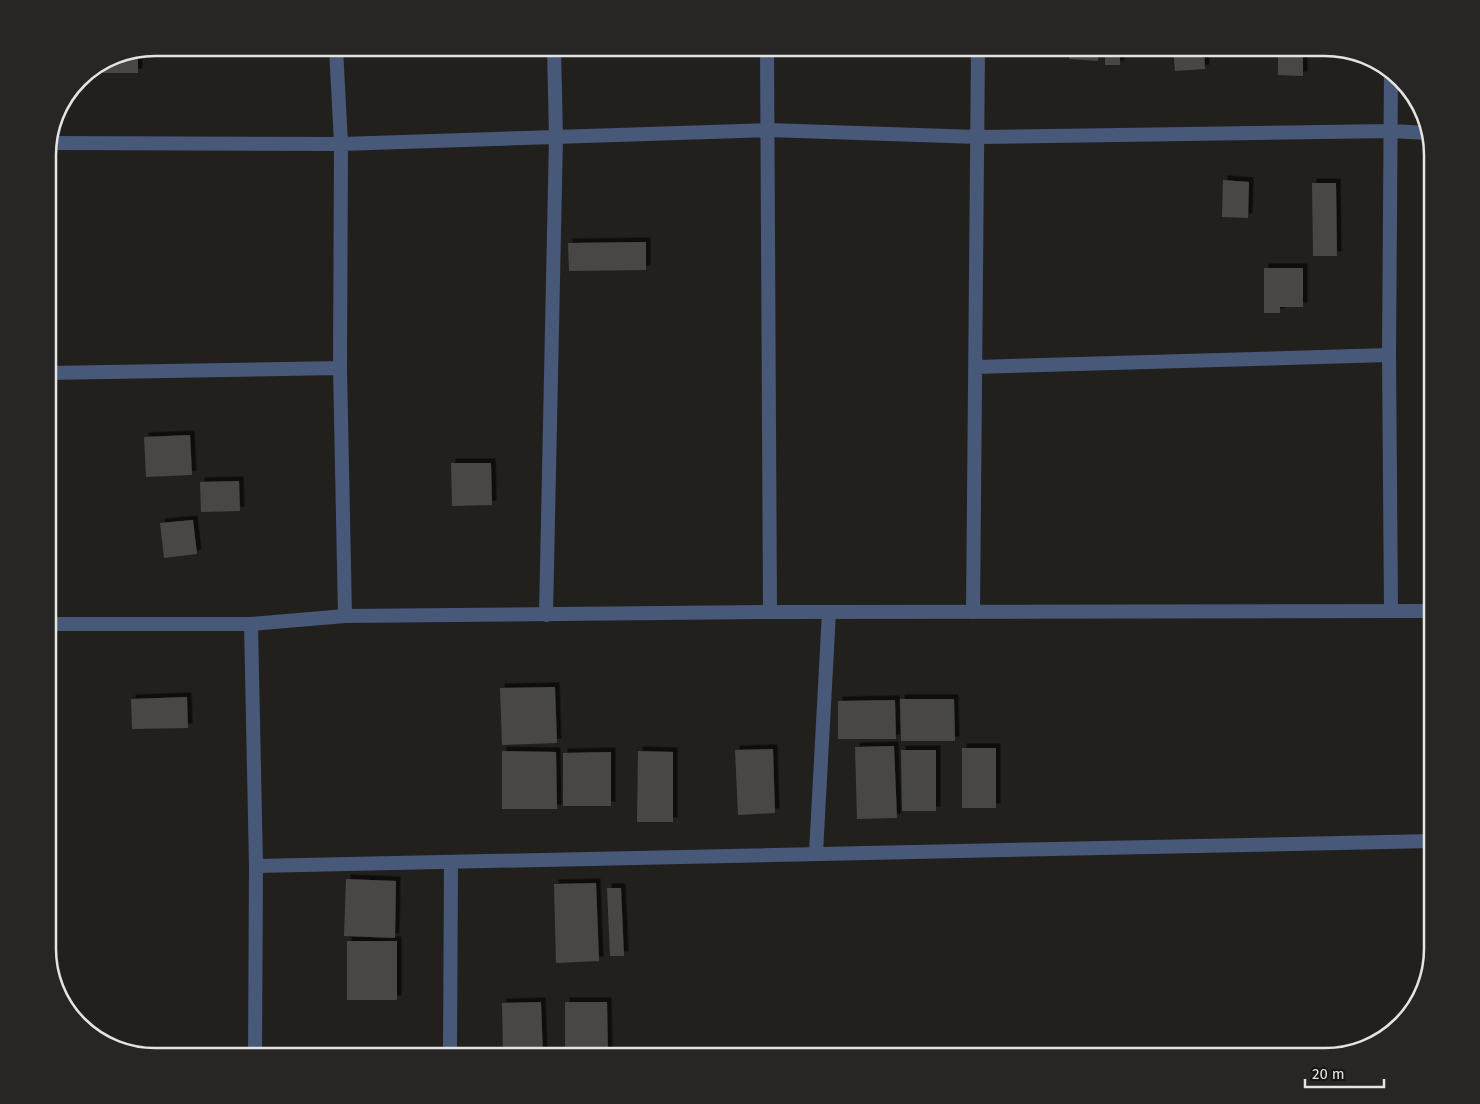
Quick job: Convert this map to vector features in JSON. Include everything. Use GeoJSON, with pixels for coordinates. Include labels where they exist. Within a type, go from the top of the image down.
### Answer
{"type":"FeatureCollection","features":[{"type":"Feature","properties":{"kind":"street"},"geometry":{"type":"LineString","coordinates":[[336,56],[341,144],[340,368],[345,616]]}},
{"type":"Feature","properties":{"kind":"street"},"geometry":{"type":"LineString","coordinates":[[546,614],[556,137],[554,56]]}},
{"type":"Feature","properties":{"kind":"street"},"geometry":{"type":"LineString","coordinates":[[768,56],[770,612]]}},
{"type":"Feature","properties":{"kind":"street"},"geometry":{"type":"LineString","coordinates":[[972,612],[978,56]]}},
{"type":"Feature","properties":{"kind":"street"},"geometry":{"type":"LineString","coordinates":[[1391,82],[1389,355],[1391,610]]}},
{"type":"Feature","properties":{"kind":"street"},"geometry":{"type":"LineString","coordinates":[[57,143],[341,144],[768,130],[978,137],[1391,131],[1421,133]]}},
{"type":"Feature","properties":{"kind":"street"},"geometry":{"type":"LineString","coordinates":[[976,367],[1389,355]]}},
{"type":"Feature","properties":{"kind":"street"},"geometry":{"type":"LineString","coordinates":[[56,373],[340,368]]}},
{"type":"Feature","properties":{"kind":"street"},"geometry":{"type":"LineString","coordinates":[[56,624],[251,624],[345,616],[546,614],[1424,611]]}},
{"type":"Feature","properties":{"kind":"street"},"geometry":{"type":"LineString","coordinates":[[816,853],[829,612]]}},
{"type":"Feature","properties":{"kind":"street"},"geometry":{"type":"LineString","coordinates":[[251,624],[256,866],[255,1048]]}},
{"type":"Feature","properties":{"kind":"street"},"geometry":{"type":"LineString","coordinates":[[256,866],[816,853],[1424,842]]}},
{"type":"Feature","properties":{"kind":"street"},"geometry":{"type":"LineString","coordinates":[[450,1048],[451,862]]}},
{"type":"Feature","properties":{"kind":"building"},"geometry":{"type":"Polygon","coordinates":[[[1069,56],[1098,56],[1098,61],[1069,59],[1069,56]]]}},
{"type":"Feature","properties":{"kind":"building"},"geometry":{"type":"Polygon","coordinates":[[[1105,56],[1120,56],[1120,65],[1105,65],[1105,56]]]}},
{"type":"Feature","properties":{"kind":"building"},"geometry":{"type":"Polygon","coordinates":[[[1174,56],[1204,56],[1205,69],[1175,71],[1174,56]]]}},
{"type":"Feature","properties":{"kind":"building"},"geometry":{"type":"Polygon","coordinates":[[[1278,56],[1303,56],[1303,76],[1278,75],[1278,56]]]}},
{"type":"Feature","properties":{"kind":"building"},"geometry":{"type":"Polygon","coordinates":[[[138,58],[138,73],[100,73],[112,66],[138,58]]]}},
{"type":"Feature","properties":{"kind":"building"},"geometry":{"type":"Polygon","coordinates":[[[1223,180],[1249,182],[1248,218],[1222,217],[1223,180]]]}},
{"type":"Feature","properties":{"kind":"building"},"geometry":{"type":"Polygon","coordinates":[[[1312,183],[1336,183],[1337,256],[1313,256],[1312,183]]]}},
{"type":"Feature","properties":{"kind":"building"},"geometry":{"type":"Polygon","coordinates":[[[646,242],[646,270],[569,271],[568,243],[646,242]]]}},
{"type":"Feature","properties":{"kind":"building"},"geometry":{"type":"Polygon","coordinates":[[[1264,268],[1303,268],[1303,307],[1280,307],[1280,313],[1264,313],[1264,268]]]}},
{"type":"Feature","properties":{"kind":"building"},"geometry":{"type":"Polygon","coordinates":[[[190,435],[192,475],[146,477],[144,437],[190,435]]]}},
{"type":"Feature","properties":{"kind":"building"},"geometry":{"type":"Polygon","coordinates":[[[451,463],[491,463],[492,505],[452,506],[451,463]]]}},
{"type":"Feature","properties":{"kind":"building"},"geometry":{"type":"Polygon","coordinates":[[[239,481],[240,511],[201,512],[200,482],[239,481]]]}},
{"type":"Feature","properties":{"kind":"building"},"geometry":{"type":"Polygon","coordinates":[[[193,520],[197,554],[164,558],[160,523],[193,520]]]}},
{"type":"Feature","properties":{"kind":"building"},"geometry":{"type":"Polygon","coordinates":[[[555,687],[557,743],[502,745],[500,688],[555,687]]]}},
{"type":"Feature","properties":{"kind":"building"},"geometry":{"type":"Polygon","coordinates":[[[187,697],[188,728],[132,729],[131,699],[187,697]]]}},
{"type":"Feature","properties":{"kind":"building"},"geometry":{"type":"Polygon","coordinates":[[[900,699],[954,699],[955,741],[901,741],[900,699]]]}},
{"type":"Feature","properties":{"kind":"building"},"geometry":{"type":"Polygon","coordinates":[[[895,700],[896,739],[838,739],[838,701],[895,700]]]}},
{"type":"Feature","properties":{"kind":"building"},"geometry":{"type":"Polygon","coordinates":[[[894,746],[897,818],[857,819],[855,747],[894,746]]]}},
{"type":"Feature","properties":{"kind":"building"},"geometry":{"type":"Polygon","coordinates":[[[962,748],[996,748],[996,808],[962,808],[962,748]]]}},
{"type":"Feature","properties":{"kind":"building"},"geometry":{"type":"Polygon","coordinates":[[[773,749],[775,813],[738,815],[735,750],[773,749]]]}},
{"type":"Feature","properties":{"kind":"building"},"geometry":{"type":"Polygon","coordinates":[[[901,750],[936,750],[936,811],[902,811],[901,750]]]}},
{"type":"Feature","properties":{"kind":"building"},"geometry":{"type":"Polygon","coordinates":[[[502,751],[556,752],[557,809],[502,809],[502,751]]]}},
{"type":"Feature","properties":{"kind":"building"},"geometry":{"type":"Polygon","coordinates":[[[638,751],[673,752],[673,822],[637,822],[638,751]]]}},
{"type":"Feature","properties":{"kind":"building"},"geometry":{"type":"Polygon","coordinates":[[[611,752],[611,806],[563,806],[563,753],[611,752]]]}},
{"type":"Feature","properties":{"kind":"building"},"geometry":{"type":"Polygon","coordinates":[[[346,879],[396,881],[395,938],[344,936],[346,879]]]}},
{"type":"Feature","properties":{"kind":"building"},"geometry":{"type":"Polygon","coordinates":[[[596,883],[599,961],[556,963],[554,884],[596,883]]]}},
{"type":"Feature","properties":{"kind":"building"},"geometry":{"type":"Polygon","coordinates":[[[607,888],[621,888],[624,956],[610,956],[607,888]]]}},
{"type":"Feature","properties":{"kind":"building"},"geometry":{"type":"Polygon","coordinates":[[[347,941],[397,941],[397,1000],[347,1000],[347,941]]]}},
{"type":"Feature","properties":{"kind":"building"},"geometry":{"type":"Polygon","coordinates":[[[541,1002],[543,1048],[503,1048],[502,1003],[541,1002]]]}},
{"type":"Feature","properties":{"kind":"building"},"geometry":{"type":"Polygon","coordinates":[[[565,1002],[607,1002],[608,1048],[565,1048],[565,1002]]]}}]}
